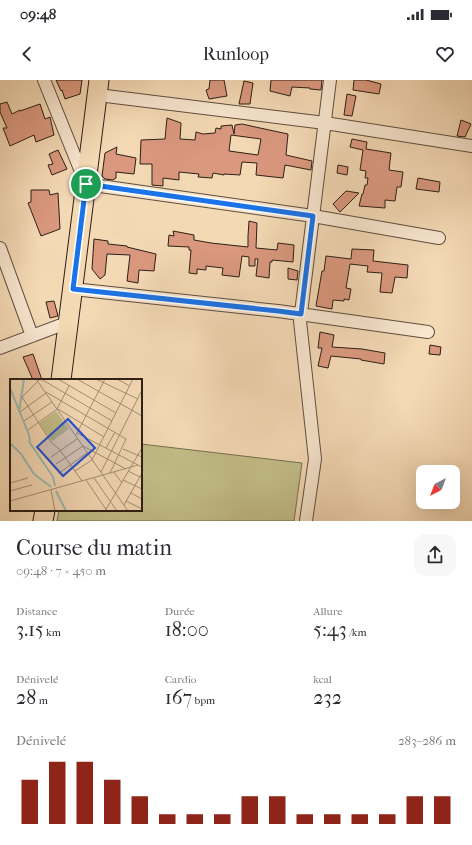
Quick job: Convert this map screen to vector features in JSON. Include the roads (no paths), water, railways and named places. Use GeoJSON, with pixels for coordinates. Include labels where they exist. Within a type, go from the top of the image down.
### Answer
{"type":"FeatureCollection","features":[{"type":"Feature","properties":{"kind":"main road"},"geometry":{"type":"LineString","coordinates":[[61,379],[98,88]]}},
{"type":"Feature","properties":{"kind":"main road"},"geometry":{"type":"LineString","coordinates":[[43,521],[45,511]]}},
{"type":"Feature","properties":{"kind":"street"},"geometry":{"type":"LineString","coordinates":[[44,80],[86,184],[313,216],[439,238]]}},
{"type":"Feature","properties":{"kind":"street"},"geometry":{"type":"LineString","coordinates":[[306,521],[315,459],[300,321],[330,80]]}},
{"type":"Feature","properties":{"kind":"street"},"geometry":{"type":"LineString","coordinates":[[98,88],[472,146]]}},
{"type":"Feature","properties":{"kind":"street"},"geometry":{"type":"LineString","coordinates":[[0,248],[32,336]]}},
{"type":"Feature","properties":{"kind":"street"},"geometry":{"type":"LineString","coordinates":[[73,289],[278,311],[428,332]]}},
{"type":"Feature","properties":{"kind":"street"},"geometry":{"type":"LineString","coordinates":[[0,348],[69,322]]}}]}
